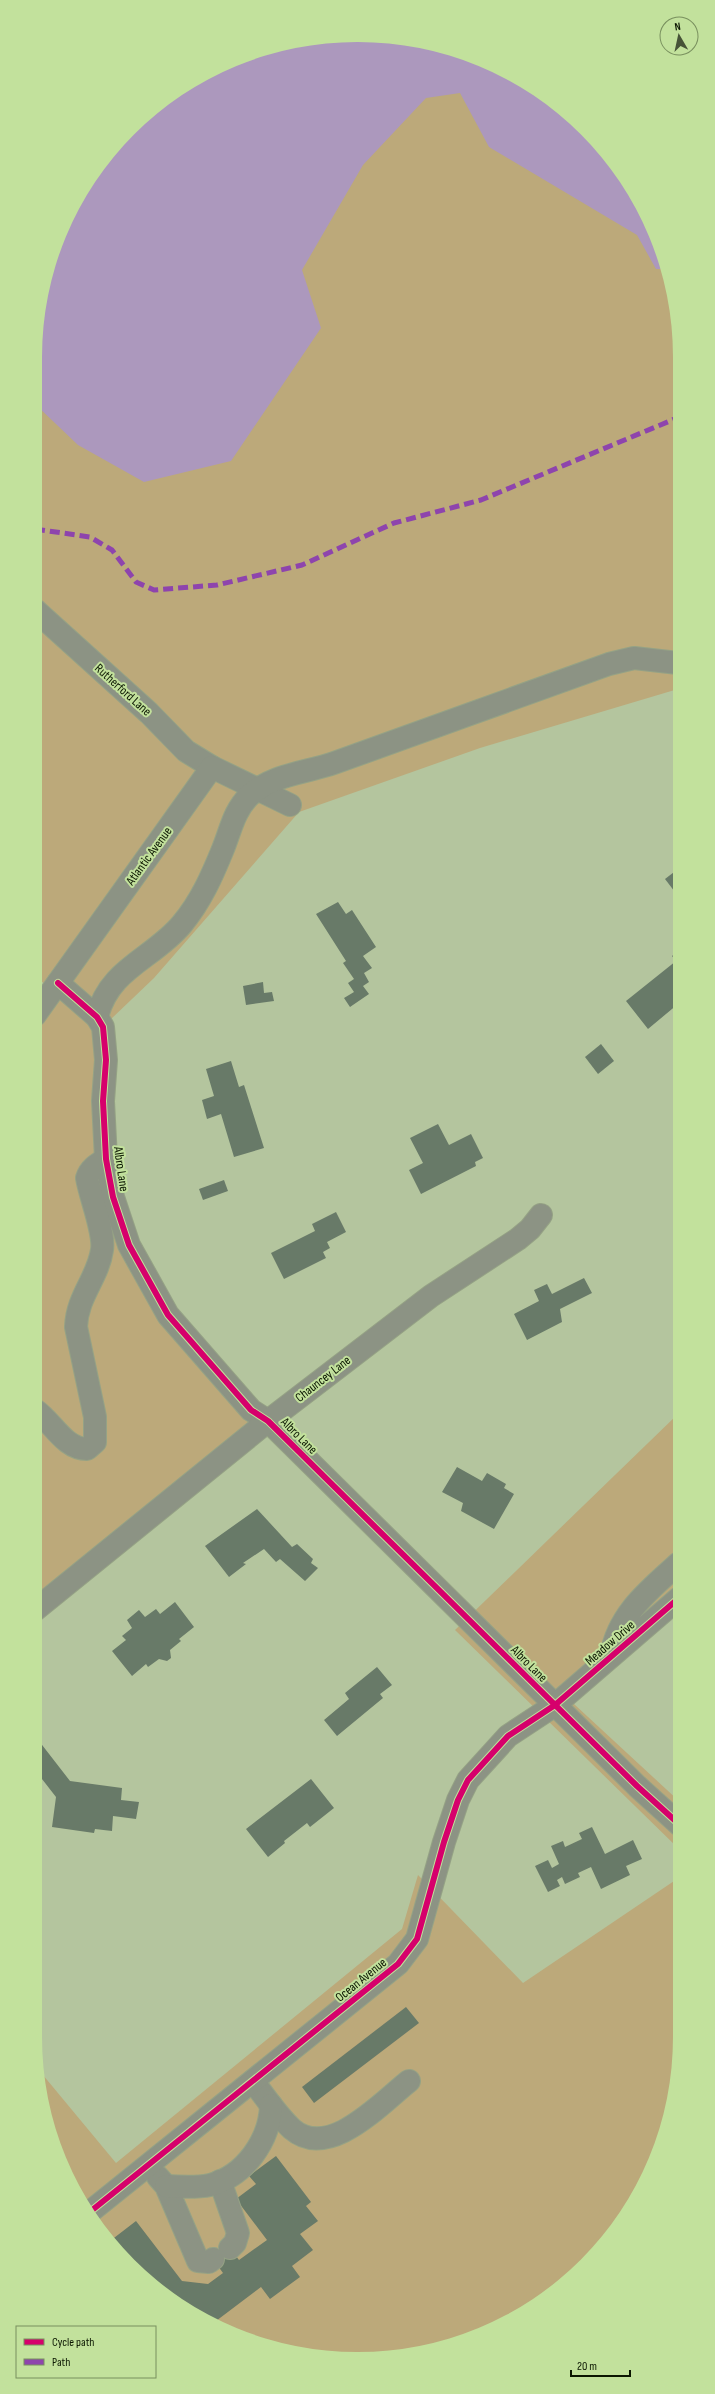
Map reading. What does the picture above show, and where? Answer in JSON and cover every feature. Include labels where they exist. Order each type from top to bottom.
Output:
[{"type":"street","name":"Rutherford Lane","points":[[42,616],[149,713],[186,751],[212,767]]},
{"type":"street","points":[[58,983],[98,1017],[102,1001],[113,984],[125,970],[156,949],[181,924],[205,891],[224,847],[235,814],[249,796],[266,782],[327,765],[609,664],[634,658],[673,662]]},
{"type":"street","points":[[212,767],[290,806]]},
{"type":"street","name":"Atlantic Avenue","points":[[42,1005],[212,767]]},
{"type":"street","name":"Albro Lane","points":[[98,1017],[104,1032],[106,1060],[103,1101],[106,1159],[113,1197],[129,1245],[168,1315],[251,1410],[268,1421],[636,1786],[673,1819]]},
{"type":"street","points":[[42,1416],[58,1434],[74,1446],[87,1450],[95,1442],[95,1417],[76,1327],[76,1313],[98,1264],[102,1249],[87,1178],[89,1172],[95,1165],[106,1159]]},
{"type":"street","name":"Chauncey Lane","points":[[42,1604],[268,1421],[431,1296],[518,1240],[530,1229],[541,1215]]},
{"type":"street","points":[[611,1656],[614,1639],[624,1619],[639,1600],[673,1569]]},
{"type":"street","name":"Meadow Drive","points":[[555,1705],[673,1603]]},
{"type":"street","name":"Ocean Avenue","points":[[93,2209],[398,1964],[417,1939],[449,1828],[458,1800],[468,1780],[508,1736],[555,1705]]},
{"type":"street","points":[[253,2081],[271,2105],[293,2129],[310,2139],[320,2139],[343,2134],[409,2081]]},
{"type":"street","points":[[166,2186],[210,2185],[228,2177],[250,2160],[265,2138],[271,2120],[271,2105]]},
{"type":"street","points":[[148,2166],[166,2186],[198,2261],[208,2262],[221,2254],[235,2243],[238,2233],[220,2181]]},
{"type":"shaded area","points":[[358,42],[419,48],[478,66],[515,84],[533,95],[566,120],[581,134],[608,165],[620,182],[640,218],[656,256],[667,296],[673,358],[673,690],[480,748],[299,812],[154,978],[110,1020],[120,1247],[260,1422],[42,1598],[42,1016],[58,993],[42,982],[42,358],[48,296],[66,237],[84,200],[95,182],[120,149],[134,134],[165,107],[182,95],[200,84],[237,66],[296,48]]},
{"type":"shaded area","points":[[358,42],[378,43],[419,48],[439,53],[478,66],[497,75],[515,84],[550,107],[581,134],[595,149],[620,182],[631,200],[649,237],[656,256],[660,269],[656,269],[637,235],[489,147],[460,93],[426,98],[363,165],[302,270],[321,328],[231,461],[144,482],[78,445],[42,411],[42,358],[45,316],[53,276],[66,237],[84,200],[95,182],[120,149],[134,134],[165,107],[182,95],[218,75],[256,59],[296,48],[316,45]]},
{"type":"shaded area","points":[[673,1419],[673,1591],[561,1692],[673,1796],[673,1843],[455,1630]]},
{"type":"shaded area","points":[[418,1875],[523,1983],[673,1882],[672,2057],[667,2098],[649,2157],[631,2194],[620,2212],[595,2245],[581,2260],[550,2287],[533,2299],[515,2310],[478,2328],[419,2346],[358,2352],[296,2346],[237,2328],[200,2310],[165,2287],[134,2260],[107,2229],[84,2194],[66,2157],[53,2118],[45,2077],[116,2163],[402,1929]]},
{"type":"building","points":[[673,873],[673,889],[665,879]]},
{"type":"building","points":[[338,902],[346,914],[352,910],[376,947],[363,956],[372,968],[364,973],[369,982],[363,986],[369,994],[350,1007],[344,998],[354,992],[348,983],[354,979],[343,963],[346,961],[316,914]]},
{"type":"building","points":[[673,963],[673,1008],[648,1029],[626,1001]]},
{"type":"building","points":[[263,982],[264,993],[272,992],[274,1001],[246,1005],[243,986]]},
{"type":"building","points":[[601,1044],[614,1061],[598,1074],[585,1057]]},
{"type":"building","points":[[231,1061],[239,1087],[244,1085],[264,1148],[234,1157],[221,1114],[207,1119],[202,1100],[214,1096],[206,1069]]},
{"type":"building","points":[[438,1124],[449,1145],[471,1134],[483,1158],[475,1162],[476,1166],[421,1194],[409,1170],[423,1163],[410,1138]]},
{"type":"building","points":[[224,1180],[228,1191],[203,1200],[199,1189]]},
{"type":"building","points":[[336,1212],[346,1232],[327,1242],[330,1248],[323,1252],[326,1258],[284,1279],[271,1253],[315,1231],[312,1224]]},
{"type":"building","points":[[584,1278],[592,1293],[560,1309],[562,1322],[527,1340],[514,1314],[539,1301],[534,1290],[547,1284],[552,1294]]},
{"type":"building","points":[[457,1467],[482,1481],[487,1473],[506,1484],[504,1488],[514,1494],[494,1529],[461,1511],[463,1503],[442,1492]]},
{"type":"building","points":[[257,1509],[292,1547],[297,1544],[313,1559],[311,1563],[318,1568],[305,1581],[280,1559],[276,1562],[264,1549],[243,1563],[246,1564],[229,1577],[205,1546]]},
{"type":"building","points":[[175,1602],[194,1627],[179,1639],[181,1641],[170,1650],[171,1658],[167,1661],[159,1659],[148,1667],[146,1664],[132,1676],[112,1651],[126,1640],[122,1636],[132,1628],[127,1620],[139,1610],[145,1617],[156,1609],[160,1614]]},
{"type":"building","points":[[377,1667],[392,1685],[380,1694],[383,1698],[337,1736],[324,1720],[349,1699],[345,1693]]},
{"type":"building","points":[[42,1745],[70,1781],[122,1788],[121,1800],[139,1802],[136,1819],[113,1816],[112,1831],[95,1829],[94,1833],[52,1827],[56,1797],[42,1779]]},
{"type":"building","points":[[311,1779],[334,1808],[310,1827],[307,1823],[284,1841],[285,1843],[268,1857],[246,1829]]},
{"type":"building","points":[[592,1827],[605,1854],[633,1840],[642,1859],[626,1866],[630,1875],[601,1889],[591,1867],[578,1873],[580,1877],[565,1884],[562,1877],[557,1880],[560,1886],[548,1892],[535,1866],[548,1860],[552,1868],[559,1864],[551,1846],[563,1841],[565,1847],[582,1839],[579,1833]]},
{"type":"building","points":[[406,2007],[419,2023],[314,2103],[302,2087]]},
{"type":"building","points":[[276,2156],[311,2202],[306,2206],[318,2221],[300,2234],[313,2250],[292,2266],[300,2277],[270,2299],[261,2287],[218,2319],[200,2310],[165,2287],[134,2260],[114,2238],[136,2221],[182,2281],[208,2284],[223,2273],[210,2255],[226,2243],[239,2260],[267,2240],[236,2199],[256,2184],[249,2176]]},
{"type":"marked path","points":[[42,530],[90,537],[112,550],[136,582],[154,590],[217,585],[302,565],[394,523],[481,500],[673,420]]},
{"type":"cycle path","points":[[58,983],[97,1017],[103,1027],[106,1060],[103,1101],[106,1159],[113,1197],[129,1245],[168,1315],[251,1410],[268,1421],[637,1786],[673,1819]]},
{"type":"cycle path","points":[[93,2209],[398,1964],[417,1939],[444,1842],[458,1800],[468,1780],[508,1736],[555,1705],[673,1603]]}]
